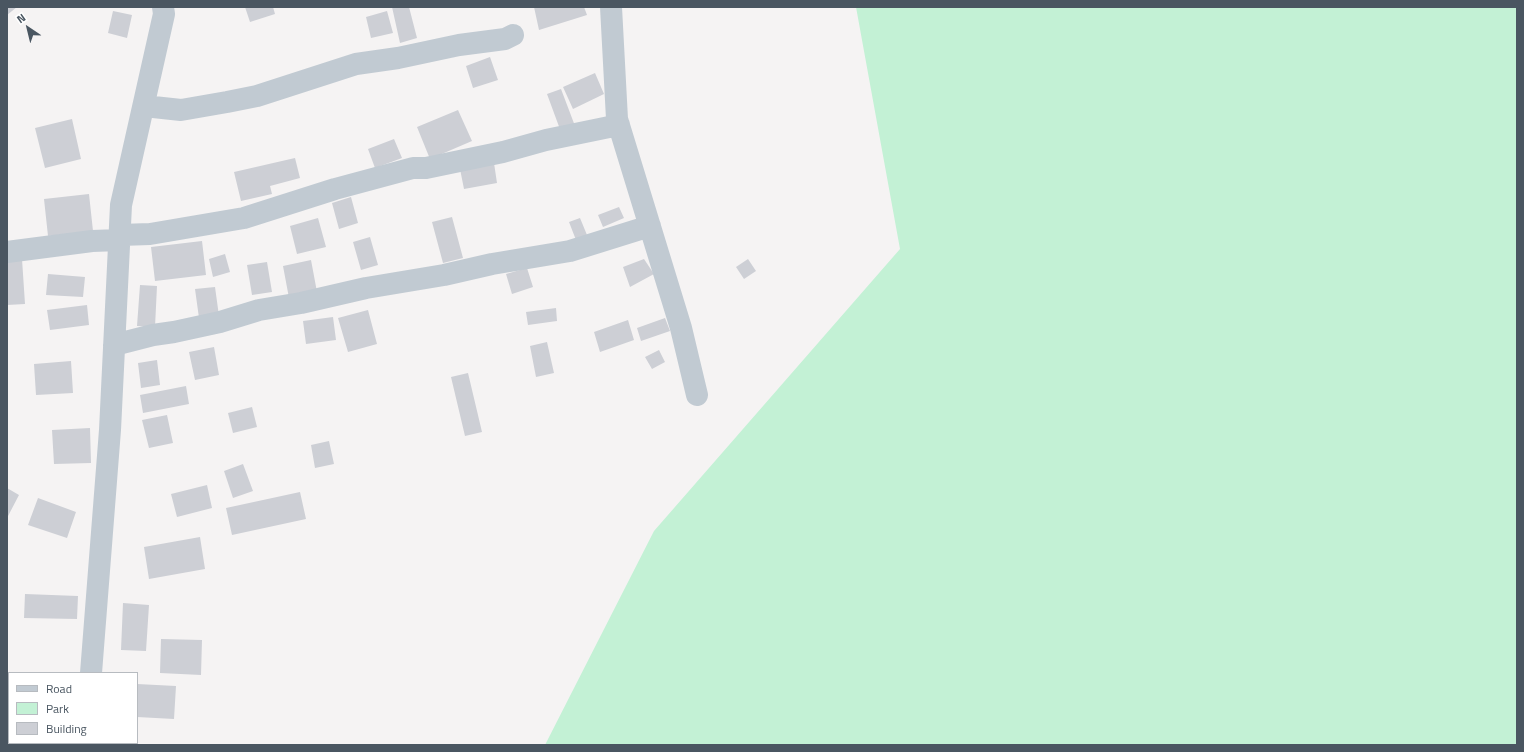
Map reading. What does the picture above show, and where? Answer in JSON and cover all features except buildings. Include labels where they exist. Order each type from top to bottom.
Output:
[{"type":"street","points":[[91,672],[110,430],[121,206],[164,14],[163,7]]},
{"type":"street","points":[[611,7],[617,119],[681,328],[697,394]]},
{"type":"street","points":[[144,106],[181,110],[227,102],[257,96],[356,64],[398,58],[466,43],[504,38],[513,35]]},
{"type":"street","points":[[7,252],[92,240],[150,234],[244,218],[335,189],[413,168],[426,168],[503,152],[546,140],[619,125]]},
{"type":"street","points":[[114,345],[153,335],[174,332],[212,323],[259,310],[301,303],[366,288],[492,264],[570,251],[650,226]]},
{"type":"green space","points":[[856,7],[1517,7],[1517,745],[545,745],[654,531],[900,249]]}]
